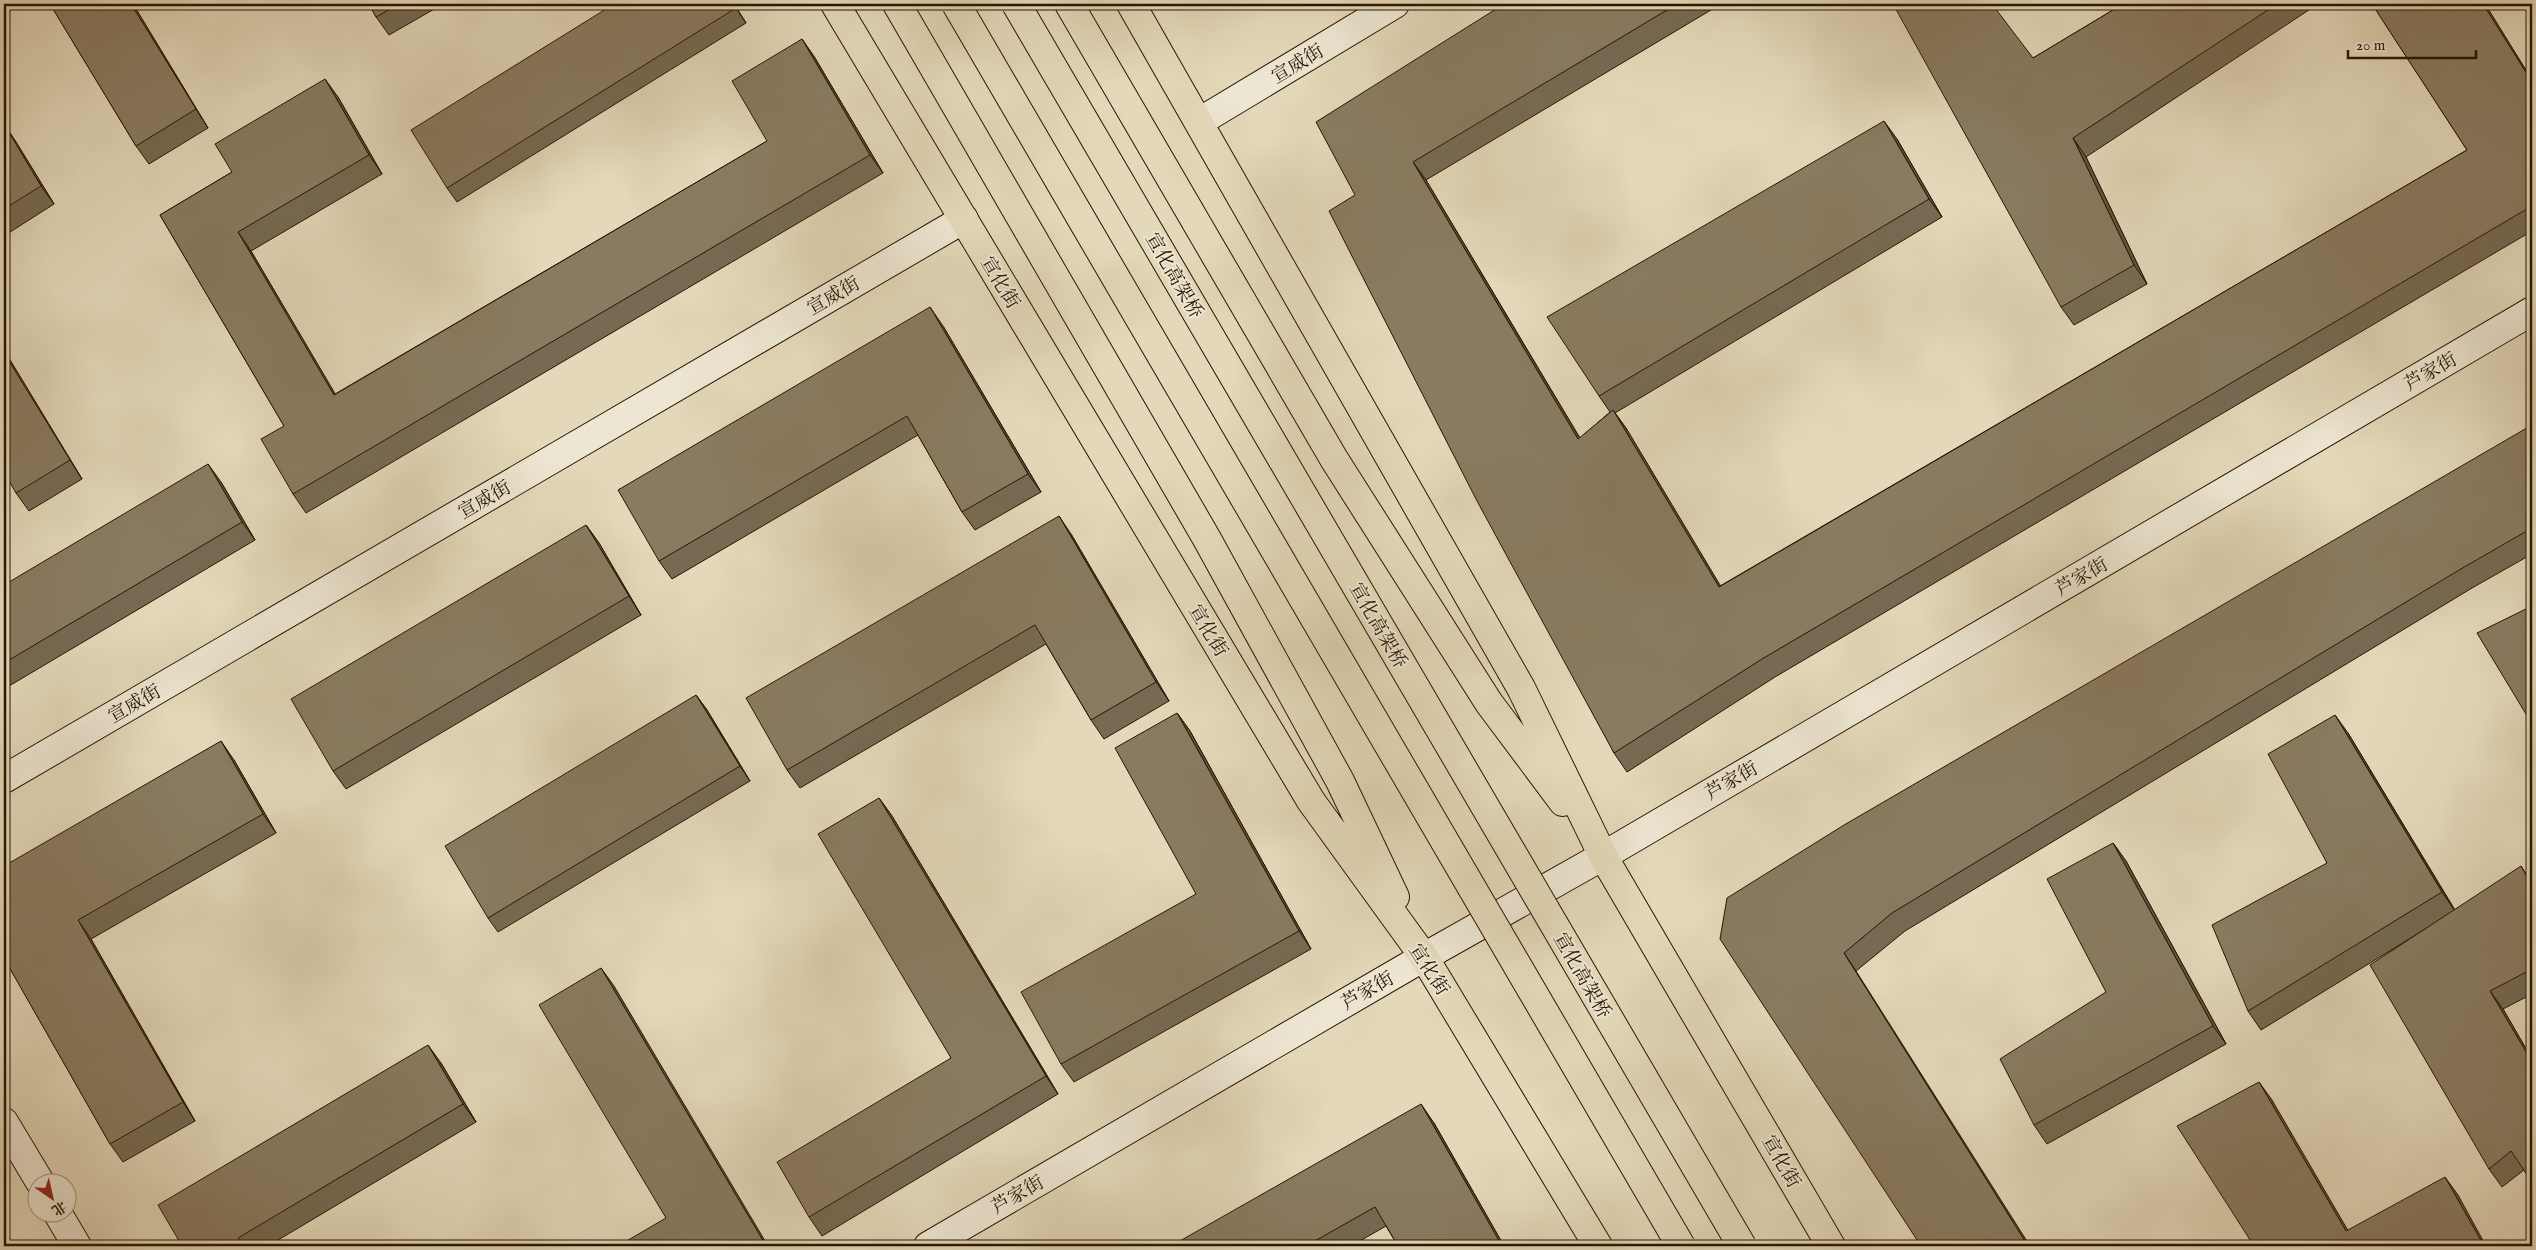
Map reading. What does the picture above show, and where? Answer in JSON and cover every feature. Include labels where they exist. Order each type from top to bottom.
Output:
[{"type":"highway","name":"宣化街","points":[[835,4],[1311,801],[1424,957],[1598,1246]]},
{"type":"highway","points":[[897,4],[1207,539],[1340,781],[1424,957]]},
{"type":"highway","points":[[956,4],[1681,1246]]},
{"type":"highway","name":"宣化高架桥","points":[[1016,4],[1742,1246]]},
{"type":"highway","points":[[1069,4],[1334,459],[1489,704],[1603,856]]},
{"type":"highway","name":"宣化街","points":[[1131,4],[1521,688],[1603,856],[1831,1246]]},
{"type":"street","name":"宣威街","points":[[1198,122],[1396,4]]},
{"type":"street","name":"宣威街","points":[[4,779],[964,219]]},
{"type":"street","name":"芦家街","points":[[928,1246],[1424,957],[1603,856],[2532,311]]},
{"type":"street","points":[[4,1122],[34,1172]]},
{"type":"street","points":[[63,1222],[77,1246]]},
{"type":"building","points":[[50,4],[131,4],[196,109],[136,146]]},
{"type":"building","points":[[369,4],[399,4],[376,17]]},
{"type":"building","points":[[614,4],[733,4],[736,8],[447,188],[411,130]]},
{"type":"building","points":[[1504,4],[1677,4],[1413,162],[1578,439],[1613,410],[1719,587],[2467,150],[2372,4],[2483,4],[2532,82],[2532,206],[1762,659],[1614,753],[1477,501],[1329,211],[1355,195],[1316,122]]},
{"type":"building","points":[[1893,4],[1992,4],[2033,58],[2123,4],[2277,4],[2073,138],[2134,265],[2061,307]]},
{"type":"building","points":[[802,39],[870,155],[293,494],[261,439],[284,426],[160,215],[232,172],[215,144],[325,79],[369,155],[238,232],[334,395],[767,141],[732,81]]},
{"type":"building","points":[[1884,121],[1929,199],[1599,396],[1547,317]]},
{"type":"building","points":[[4,124],[41,186],[4,209]]},
{"type":"building","points":[[930,307],[1028,474],[962,512],[907,416],[659,561],[618,490]]},
{"type":"building","points":[[4,353],[70,460],[16,493],[4,472]]},
{"type":"building","points":[[2532,425],[2532,528],[2459,570],[1892,913],[1844,953],[2028,1246],[1921,1246],[1720,939],[1727,898],[1844,825]]},
{"type":"building","points":[[208,464],[242,522],[4,663],[4,585]]},
{"type":"building","points":[[1059,516],[1156,682],[1091,720],[1035,625],[787,770],[746,698]]},
{"type":"building","points":[[586,525],[629,596],[333,771],[291,699]]},
{"type":"building","points":[[2532,606],[2532,724],[2477,633]]},
{"type":"building","points":[[696,695],[740,766],[488,918],[445,846]]},
{"type":"building","points":[[1177,713],[1299,931],[1061,1064],[1021,992],[1196,894],[1115,748]]},
{"type":"building","points":[[2335,715],[2442,892],[2248,1011],[2212,925],[2327,863],[2268,754]]},
{"type":"building","points":[[221,741],[263,814],[78,920],[183,1102],[110,1144],[4,958],[4,866]]},
{"type":"building","points":[[879,798],[1046,1076],[809,1217],[777,1162],[951,1058],[818,834]]},
{"type":"building","points":[[2113,843],[2213,1026],[2034,1125],[2000,1059],[2106,992],[2047,879]]},
{"type":"building","points":[[2521,866],[2532,886],[2532,969],[2490,991],[2532,1062],[2532,1182],[2511,1151],[2489,1169],[2370,965]]},
{"type":"building","points":[[601,968],[765,1244],[762,1246],[618,1246],[666,1218],[539,1005]]},
{"type":"building","points":[[428,1045],[463,1104],[238,1238],[243,1246],[182,1246],[158,1205]]},
{"type":"building","points":[[2259,1082],[2346,1231],[2445,1177],[2484,1246],[2254,1246],[2177,1126]]},
{"type":"building","points":[[1421,1104],[1502,1246],[1398,1246],[1375,1207],[1306,1246],[1171,1246]]}]
